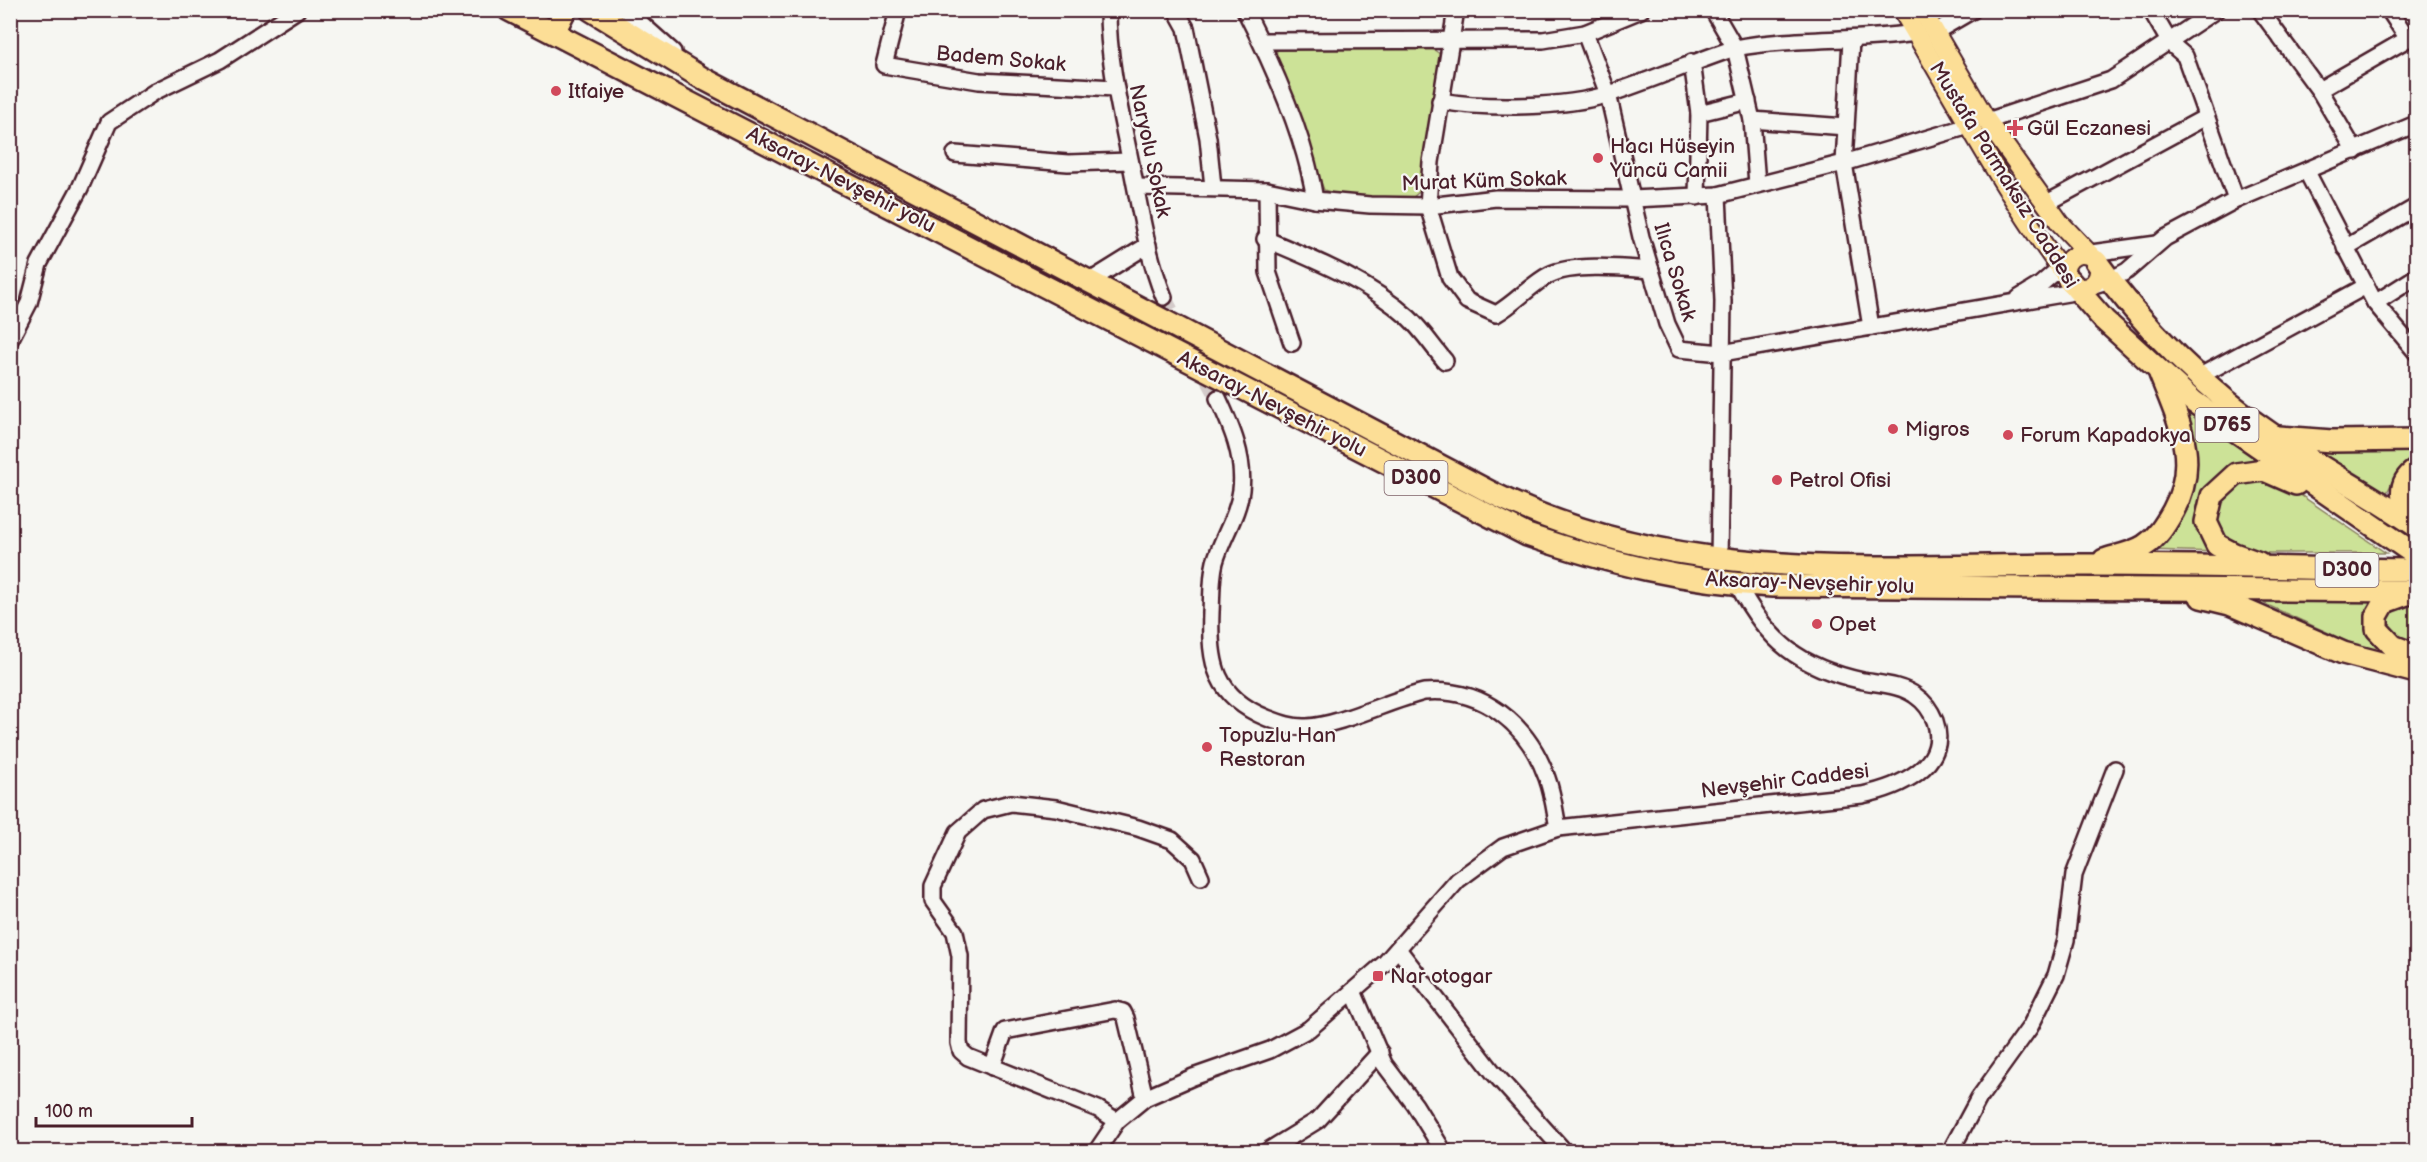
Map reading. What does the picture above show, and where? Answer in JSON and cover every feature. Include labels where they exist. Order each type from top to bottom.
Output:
[{"type":"highway","points":[[554,32],[565,10]]},
{"type":"highway","name":"Aksaray-Nevşehir yolu","points":[[591,10],[702,78],[1521,508],[1589,534],[1627,544],[1719,560],[1806,566],[2088,565],[2416,570]]},
{"type":"highway","name":"Aksaray-Nevşehir yolu","points":[[515,12],[1527,535],[1598,559],[1648,572],[1738,585],[2416,592]]},
{"type":"highway","name":"D765","points":[[2079,270],[2110,280],[2131,306],[2200,376],[2274,436],[2415,525]]},
{"type":"highway","name":"Mustafa Parmaksız Caddesi","points":[[2079,270],[2159,371],[2194,402],[2411,551]]},
{"type":"highway","points":[[2088,565],[2142,548],[2161,531],[2181,496],[2188,466],[2181,426],[2159,371]]},
{"type":"highway","points":[[2274,436],[2332,441],[2416,440]]},
{"type":"highway","points":[[2277,569],[2234,554],[2217,545],[2206,522],[2212,496],[2236,474],[2264,470],[2331,498]]},
{"type":"highway","points":[[2415,525],[2403,505],[2401,492],[2405,480],[2416,470]]},
{"type":"highway","points":[[2151,588],[2230,604],[2343,653],[2416,672]]},
{"type":"highway","points":[[2416,592],[2395,597],[2385,603],[2377,616],[2377,629],[2393,646],[2416,656]]},
{"type":"main road","name":"Mustafa Parmaksız Caddesi","points":[[1902,10],[1969,126],[2079,270]]},
{"type":"main road","name":"Mustafa Parmaksız Caddesi","points":[[1922,10],[1987,121],[2045,204],[2079,270]]},
{"type":"street","points":[[10,340],[29,303],[39,264],[80,188],[109,122],[156,92],[220,60],[297,10]]},
{"type":"street","points":[[626,10],[702,78]]},
{"type":"street","name":"Badem Sokak","points":[[898,10],[884,65],[987,81],[1115,88]]},
{"type":"street","name":"Naryolu Sokak","points":[[1108,10],[1109,46],[1115,88],[1148,245],[1164,297]]},
{"type":"street","points":[[1176,10],[1186,28],[1208,138],[1213,187]]},
{"type":"street","points":[[1245,10],[1261,41],[1311,174],[1315,200]]},
{"type":"street","points":[[1456,10],[1431,162],[1428,206],[1450,278],[1467,301],[1496,314],[1514,304],[1548,275],[1586,268],[1651,270]]},
{"type":"street","points":[[1261,41],[1450,38],[1543,40],[1585,33],[1641,10]]},
{"type":"street","points":[[1713,10],[1735,48],[1752,120],[1757,184]]},
{"type":"street","points":[[1935,32],[1973,10]]},
{"type":"street","points":[[2151,10],[2170,44],[2185,56],[2236,200]]},
{"type":"street","points":[[1987,121],[2111,80],[2170,44],[2216,10]]},
{"type":"street","points":[[2260,10],[2319,90],[2355,151]]},
{"type":"street","points":[[2319,90],[2412,37],[2390,10]]},
{"type":"street","name":"Ilıca Sokak","points":[[1585,33],[1608,94],[1632,199],[1668,324],[1679,349],[1722,353]]},
{"type":"street","points":[[1440,101],[1507,106],[1581,100],[1608,94],[1735,48],[1755,44],[1851,40],[1915,33]]},
{"type":"street","points":[[1851,40],[1844,162],[1871,327]]},
{"type":"street","points":[[1692,62],[1699,113],[1697,197]]},
{"type":"street","points":[[1699,113],[1748,101]]},
{"type":"street","points":[[2045,204],[2206,117]]},
{"type":"street","points":[[1752,120],[1846,127]]},
{"type":"street","points":[[1722,353],[2014,301],[2079,270],[2157,244],[2236,200],[2307,172],[2416,124]]},
{"type":"street","name":"Murat Küm Sokak","points":[[1136,187],[1267,190],[1315,200],[1370,205],[1428,206],[1496,198],[1697,197],[1718,195],[1969,126]]},
{"type":"street","points":[[956,154],[1068,163],[1130,161]]},
{"type":"street","points":[[2307,172],[2375,303],[2416,352]]},
{"type":"street","points":[[1267,190],[1265,239],[1268,272],[1292,343]]},
{"type":"street","points":[[1718,195],[1723,301],[1719,560]]},
{"type":"street","points":[[2345,248],[2416,207]]},
{"type":"street","points":[[1265,239],[1323,263],[1382,296],[1410,319],[1445,361]]},
{"type":"street","points":[[2110,280],[2127,271],[2157,244]]},
{"type":"street","points":[[1090,281],[1148,245]]},
{"type":"street","points":[[2014,301],[2079,270]]},
{"type":"street","points":[[2375,303],[2416,277]]},
{"type":"street","points":[[2200,376],[2366,286]]},
{"type":"street","points":[[1218,398],[1235,438],[1241,472],[1239,503],[1220,546],[1212,578],[1211,654],[1222,684],[1244,707],[1281,724],[1296,727],[1320,725],[1424,692],[1444,690],[1468,694],[1486,702],[1502,715],[1531,747],[1548,780],[1558,828]]},
{"type":"street","name":"Nevşehir Caddesi","points":[[1398,949],[1458,880],[1482,860],[1521,839],[1558,828],[1862,795],[1898,784],[1926,766],[1933,756],[1937,729],[1923,701],[1900,689],[1839,675],[1802,659],[1761,626],[1738,585]]},
{"type":"street","points":[[1950,1152],[1979,1098],[2030,1027],[2052,984],[2065,948],[2074,875],[2115,769]]},
{"type":"street","points":[[1117,1121],[1098,1109],[968,1058],[961,1051],[959,1043],[960,956],[954,932],[933,901],[933,886],[958,832],[982,810],[1011,803],[1056,808],[1138,828],[1172,840],[1193,859],[1201,877]]},
{"type":"street","points":[[1096,1152],[1117,1121],[1145,1098],[1294,1040],[1353,991],[1398,949],[1493,1072],[1565,1152]]},
{"type":"street","points":[[1353,991],[1384,1064],[1415,1105],[1444,1152]]},
{"type":"street","points":[[992,1067],[1005,1031],[1115,1010],[1123,1012],[1126,1018],[1145,1098]]},
{"type":"street","points":[[1266,1152],[1318,1120],[1380,1052]]},
{"type":"green space","points":[[1285,46],[1431,48],[1440,54],[1419,192],[1412,198],[1405,198],[1339,195],[1324,190],[1275,64],[1277,49]]},
{"type":"green space","points":[[2185,405],[2255,459],[2229,467],[2204,495],[2220,552],[2146,550],[2191,455]]},
{"type":"green space","points":[[2314,448],[2416,449],[2416,462],[2395,476],[2386,495]]},
{"type":"green space","points":[[2263,476],[2293,490],[2386,553],[2246,553],[2217,530],[2217,499],[2238,480]]},
{"type":"green space","points":[[2254,599],[2371,602],[2366,617],[2375,640],[2412,660],[2366,650]]},
{"type":"green space","points":[[2401,605],[2416,605],[2416,643],[2395,638],[2383,626],[2386,612]]},
{"type":"tunnel","points":[[1164,297],[1218,398]]},
{"type":"place","name":"Itfaiye","points":[[556,91]]},
{"type":"place","name":"Gül Eczanesi","points":[[2015,128]]},
{"type":"place","name":"Hacı Hüseyin Yüncü Camii","points":[[1598,158]]},
{"type":"place","name":"Migros","points":[[1893,429]]},
{"type":"place","name":"Forum Kapadokya","points":[[2008,435]]},
{"type":"place","name":"Petrol Ofisi","points":[[1777,480]]},
{"type":"place","name":"Opet","points":[[1817,624]]},
{"type":"place","name":"Topuzlu Han Restoran","points":[[1207,747]]},
{"type":"place","name":"Nar otogar","points":[[1378,976]]}]
